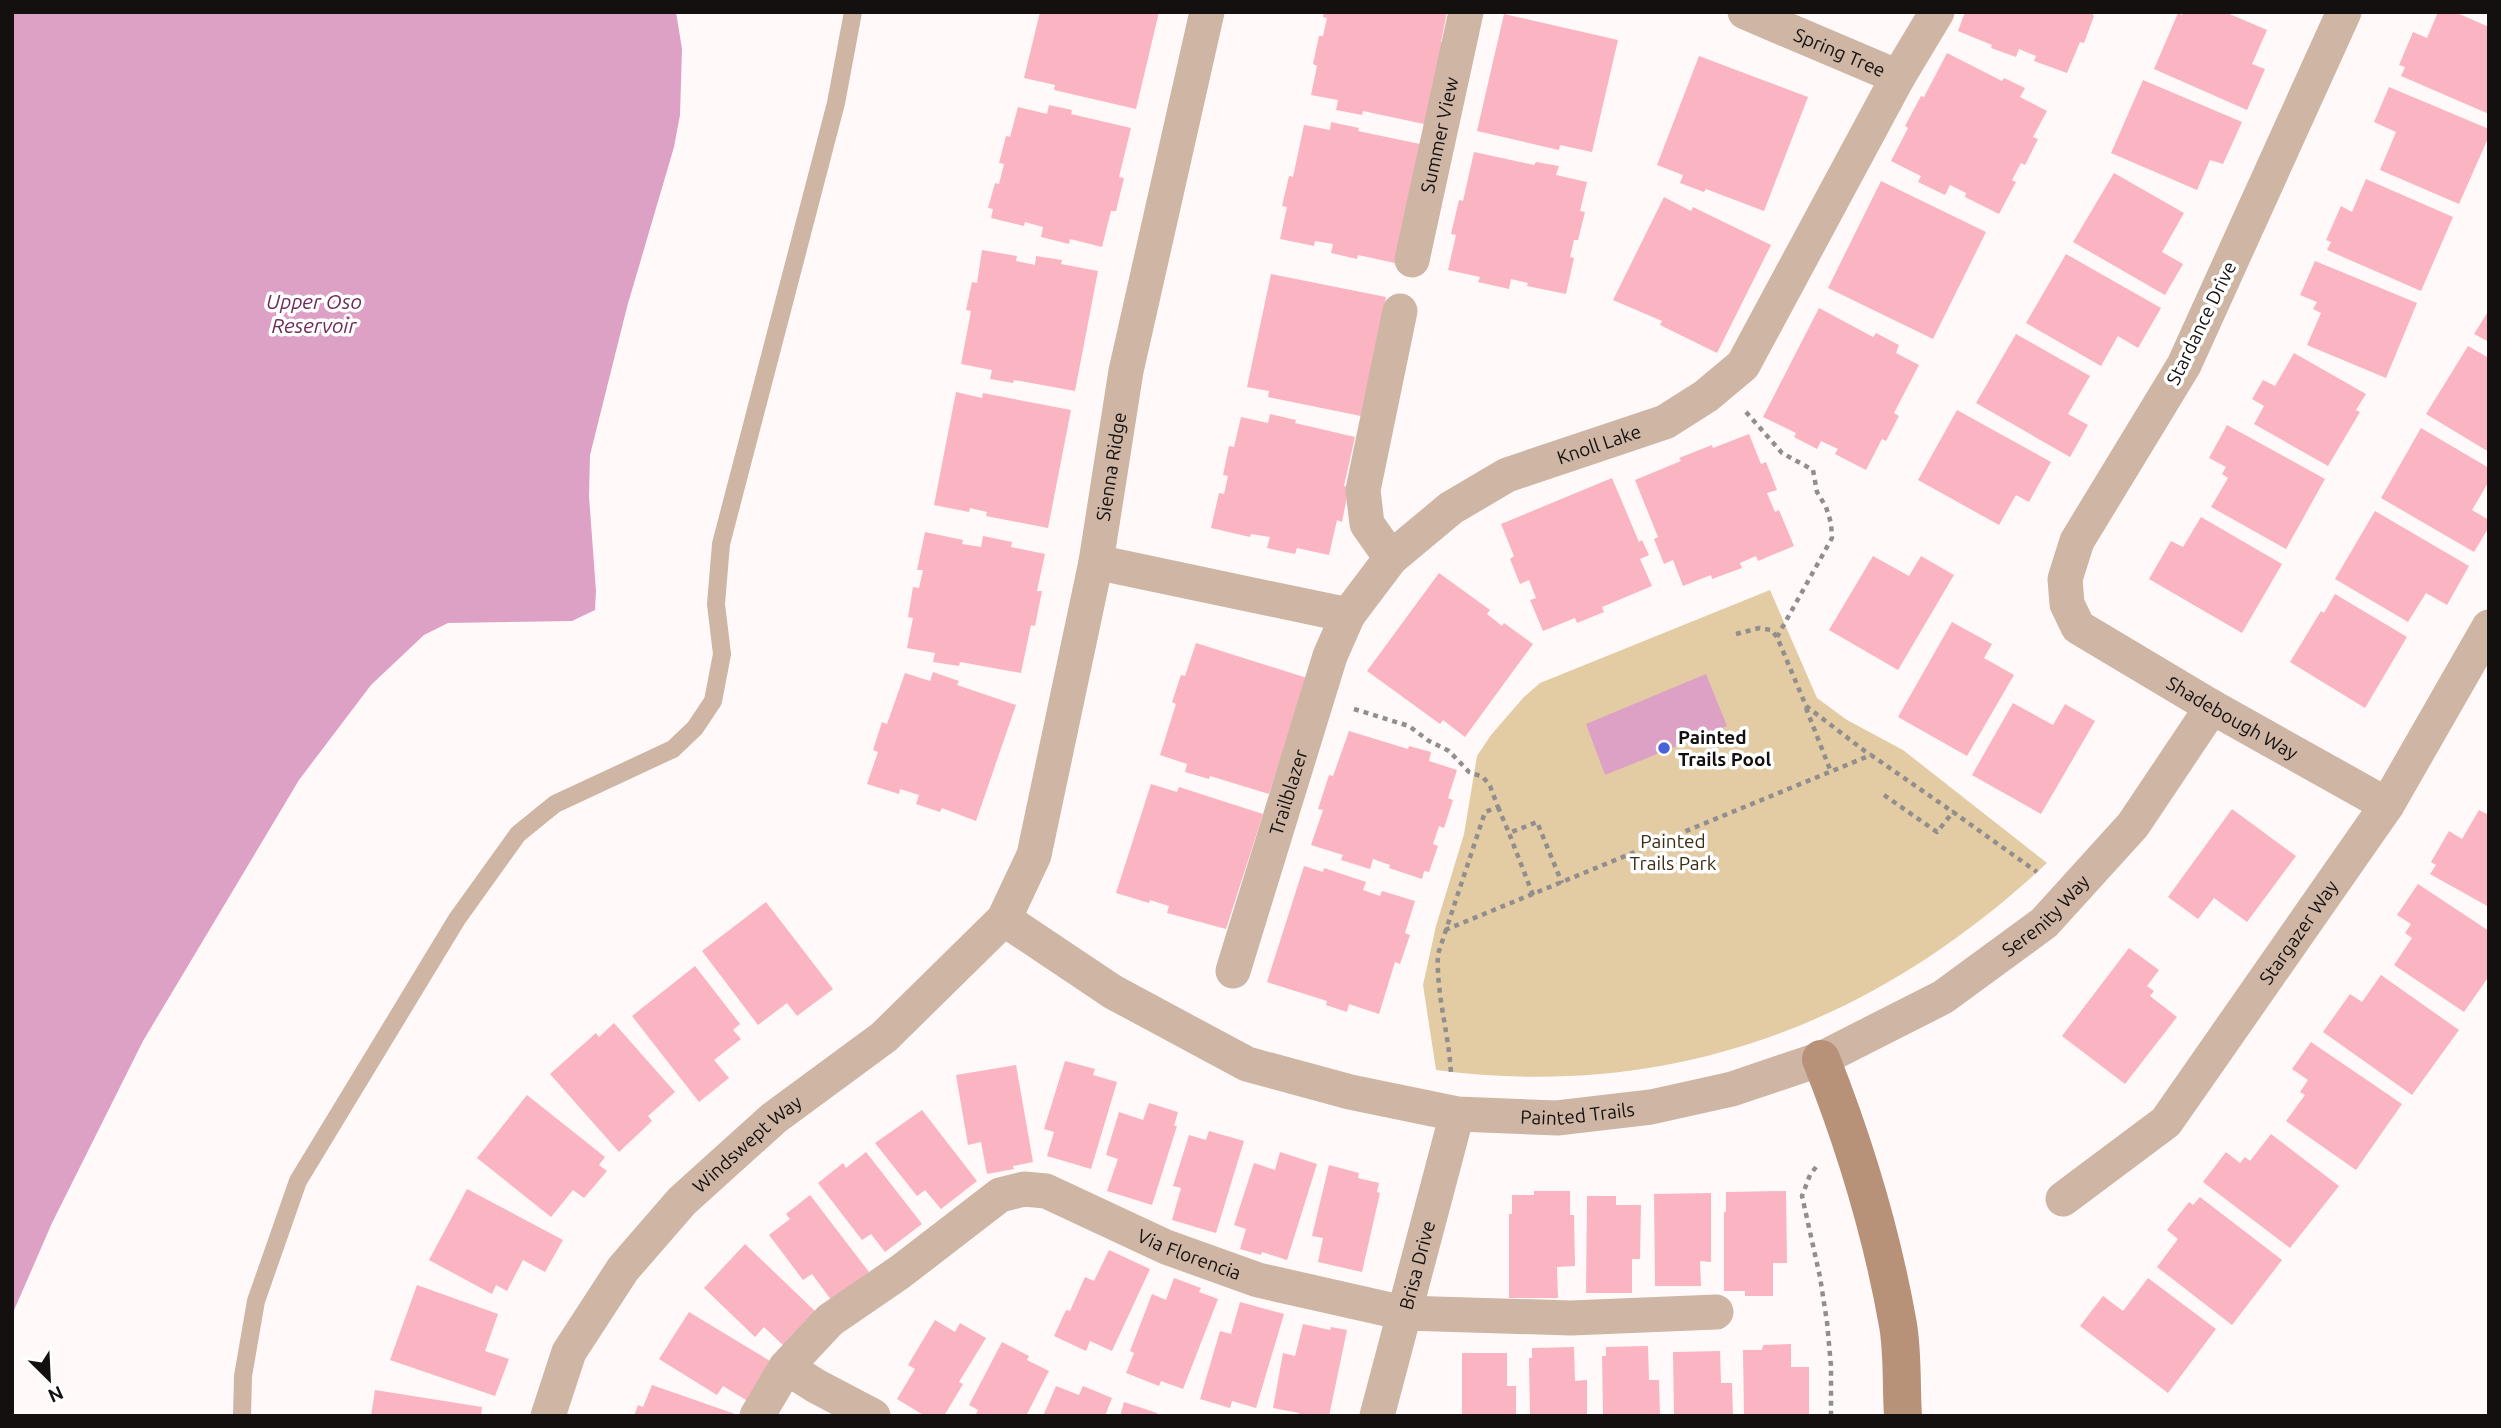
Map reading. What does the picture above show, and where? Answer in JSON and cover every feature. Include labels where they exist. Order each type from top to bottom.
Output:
[{"type":"street","name":"Sienna Ridge","points":[[1004,919],[1034,855],[1096,562],[1126,371],[1208,12]]},
{"type":"street","name":"Summer View","points":[[1412,260],[1466,12]]},
{"type":"street","name":"Spring Tree","points":[[1745,12],[1898,77]]},
{"type":"street","name":"Knoll Lake","points":[[1348,615],[1391,558],[1451,508],[1507,475],[1665,422],[1706,396],[1743,365],[1898,77],[1937,12]]},
{"type":"street","name":"Stardance Drive","points":[[2078,627],[2067,604],[2065,579],[2077,541],[2184,365],[2344,12]]},
{"type":"street","points":[[1391,558],[1367,524],[1363,490],[1400,311]]},
{"type":"street","points":[[1096,562],[1348,615]]},
{"type":"street","name":"Trailblazer","points":[[1233,971],[1330,656],[1348,615]]},
{"type":"street","name":"Shadebough Way","points":[[2078,627],[2212,708],[2387,805]]},
{"type":"street","name":"Stargazer Way","points":[[2063,1199],[2166,1122],[2387,805],[2489,627]]},
{"type":"street","name":"Serenity Way","points":[[1822,1059],[1943,997],[2044,923],[2133,825],[2212,708]]},
{"type":"street","name":"Painted Trails","points":[[1004,919],[1113,992],[1247,1063],[1350,1092],[1455,1114],[1557,1118],[1651,1107],[1732,1089],[1822,1059]]},
{"type":"street","name":"Windswept Way","points":[[548,1416],[569,1352],[623,1269],[682,1201],[774,1118],[884,1037],[1004,919]]},
{"type":"street","points":[[1822,1059],[1873,1212],[1898,1328],[1903,1416]]},
{"type":"street","name":"Brisa Drive","points":[[1377,1416],[1455,1114]]},
{"type":"street","name":"Via Florencia","points":[[757,1416],[786,1367],[830,1320],[900,1272],[1000,1195],[1024,1189],[1046,1191],[1166,1247],[1258,1280],[1404,1313],[1571,1318],[1716,1312]]},
{"type":"street","points":[[786,1367],[873,1416]]},
{"type":"lane","points":[[242,1416],[243,1376],[256,1301],[298,1181],[457,919],[518,834],[555,804],[673,749],[695,729],[713,701],[722,654],[716,604],[721,544],[836,103],[853,12]]},
{"type":"path","points":[[1720,384],[1757,421],[1782,453],[1813,470],[1817,492],[1831,523],[1832,538],[1777,637]]},
{"type":"path","points":[[1737,634],[1759,628],[1771,630],[1777,637],[1831,772]]},
{"type":"path","points":[[1317,699],[1409,726],[1429,741],[1449,751],[1469,772],[1483,777],[1490,786],[1533,895]]},
{"type":"path","points":[[1805,706],[2069,895]]},
{"type":"path","points":[[1445,930],[1871,755]]},
{"type":"path","points":[[1884,795],[1937,832],[1953,811]]},
{"type":"path","points":[[1455,1114],[1450,1049],[1436,976],[1438,954],[1485,812],[1498,807]]},
{"type":"path","points":[[1508,833],[1537,822],[1562,883]]},
{"type":"path","points":[[1831,1416],[1831,1366],[1827,1322],[1802,1196],[1810,1175],[1822,1159],[1850,1139]]},
{"type":"green space","name":"Painted Trails Park","points":[[1770,590],[1817,698],[1847,720],[1903,750],[2047,863],[1981,919],[1912,968],[1840,1007],[1765,1038],[1688,1061],[1607,1073],[1523,1077],[1436,1070],[1423,985],[1436,926],[1464,834],[1477,756],[1491,735],[1540,683]]},
{"type":"water","name":"Upper Oso Reservoir","points":[[12,12],[676,12],[682,49],[680,115],[674,147],[627,307],[590,455],[589,496],[595,610],[572,621],[448,623],[424,635],[371,685],[299,780],[143,1041],[52,1223],[12,1315]]},
{"type":"water","name":"Painted Trails Pool","points":[[1706,674],[1727,726],[1605,775],[1586,724]]},
{"type":"building","points":[[1040,12],[1159,12],[1136,109],[1054,90],[1055,85],[1024,78]]},
{"type":"building","points":[[1324,12],[1447,12],[1441,42],[1446,43],[1424,124],[1363,111],[1362,115],[1336,110],[1338,100],[1311,95],[1317,66],[1313,64],[1319,36],[1323,36],[1327,18],[1323,17]]},
{"type":"building","points":[[1965,12],[2091,12],[2094,16],[2084,43],[2080,42],[2067,73],[2034,61],[2036,56],[2019,49],[2016,57],[1958,31]]},
{"type":"building","points":[[2184,12],[2225,12],[2267,30],[2252,64],[2265,69],[2247,110],[2154,69],[2178,13],[2182,15]]},
{"type":"building","points":[[2438,12],[2455,12],[2489,27],[2489,114],[2401,76],[2405,67],[2399,65],[2413,32],[2427,38]]},
{"type":"building","points":[[1504,14],[1618,40],[1592,152],[1560,145],[1559,150],[1477,131]]},
{"type":"building","points":[[1947,53],[2002,81],[2004,78],[2025,88],[2020,97],[2047,111],[2033,137],[2038,139],[2025,165],[2021,163],[2012,180],[2016,182],[1999,214],[1965,197],[1966,193],[1950,185],[1945,195],[1918,182],[1921,176],[1891,161],[1908,128],[1905,126]]},
{"type":"building","points":[[1699,56],[1808,97],[1764,211],[1706,189],[1704,192],[1680,183],[1683,175],[1657,165]]},
{"type":"building","points":[[2143,80],[2242,122],[2223,164],[2210,160],[2197,190],[2111,153]]},
{"type":"building","points":[[2389,87],[2489,129],[2489,136],[2459,204],[2380,170],[2396,132],[2374,122]]},
{"type":"building","points":[[1049,105],[1072,110],[1071,114],[1131,128],[1119,177],[1124,178],[1116,211],[1111,211],[1102,247],[1070,239],[1069,244],[1041,237],[1043,227],[1025,222],[1024,226],[991,218],[993,209],[988,208],[995,183],[999,184],[1004,164],[999,163],[1018,107],[1047,114]]},
{"type":"building","points":[[1331,122],[1359,128],[1358,131],[1420,144],[1395,263],[1358,255],[1357,259],[1331,253],[1333,244],[1315,241],[1314,246],[1280,239],[1287,207],[1282,206],[1289,176],[1293,177],[1304,125],[1330,130]]},
{"type":"building","points":[[1474,152],[1534,165],[1536,162],[1559,166],[1556,175],[1587,182],[1580,211],[1585,212],[1578,240],[1574,240],[1570,257],[1574,258],[1566,294],[1527,286],[1528,283],[1511,279],[1509,289],[1478,282],[1480,277],[1448,270],[1456,235],[1451,234],[1459,200],[1463,201]]},
{"type":"building","points":[[2114,173],[2184,213],[2162,252],[2183,264],[2165,295],[2073,242]]},
{"type":"building","points":[[2366,179],[2453,217],[2421,291],[2327,250],[2331,242],[2326,240],[2341,206],[2352,212]]},
{"type":"building","points":[[1881,181],[1986,232],[1933,339],[1828,288]]},
{"type":"building","points":[[1664,197],[1691,211],[1693,207],[1771,245],[1717,353],[1660,325],[1662,321],[1613,300]]},
{"type":"building","points":[[982,250],[1017,256],[1016,261],[1035,265],[1036,256],[1062,260],[1061,264],[1098,271],[1075,391],[1014,380],[1013,383],[990,379],[992,370],[961,364],[971,311],[966,310],[972,282],[977,283]]},
{"type":"building","points":[[2066,254],[2161,308],[2138,348],[2118,336],[2101,366],[2026,323]]},
{"type":"building","points":[[2315,261],[2417,303],[2386,378],[2307,345],[2321,313],[2313,309],[2317,302],[2300,295]]},
{"type":"building","points":[[1271,274],[1386,297],[1361,416],[1268,397],[1269,391],[1247,387]]},
{"type":"building","points":[[1819,308],[1873,337],[1876,333],[1899,345],[1896,353],[1919,365],[1894,413],[1899,416],[1886,441],[1882,439],[1866,470],[1835,454],[1838,449],[1821,441],[1817,449],[1794,437],[1796,433],[1763,417]]},
{"type":"building","points":[[2489,310],[2489,342],[2474,334]]},
{"type":"building","points":[[2016,334],[2090,376],[2068,414],[2088,425],[2070,457],[1976,403]]},
{"type":"building","points":[[2468,346],[2489,358],[2489,452],[2426,414]]},
{"type":"building","points":[[2294,353],[2366,394],[2356,410],[2360,412],[2328,466],[2254,424],[2264,406],[2252,399],[2263,380],[2275,386]]},
{"type":"building","points":[[956,392],[982,398],[983,393],[1071,410],[1048,528],[986,516],[987,512],[970,508],[969,512],[934,505]]},
{"type":"building","points":[[1957,410],[2051,462],[2029,502],[2016,495],[1999,525],[1918,480]]},
{"type":"building","points":[[1270,414],[1296,420],[1295,423],[1355,437],[1344,486],[1349,487],[1342,522],[1337,520],[1329,555],[1297,548],[1295,554],[1267,548],[1270,537],[1251,534],[1250,537],[1211,528],[1219,493],[1224,494],[1228,476],[1223,475],[1229,446],[1234,447],[1241,417],[1268,423]]},
{"type":"building","points":[[2227,425],[2325,479],[2286,549],[2211,507],[2228,478],[2222,474],[2226,467],[2209,458]]},
{"type":"building","points":[[2421,428],[2489,468],[2489,481],[2472,510],[2489,520],[2489,527],[2474,552],[2381,498]]},
{"type":"building","points":[[1749,434],[1761,464],[1766,462],[1777,490],[1767,493],[1775,512],[1779,510],[1794,546],[1758,561],[1756,556],[1740,563],[1742,568],[1712,579],[1711,575],[1683,586],[1673,560],[1664,564],[1654,539],[1658,537],[1635,480],[1681,461],[1679,458]]},
{"type":"building","points":[[1612,478],[1639,542],[1642,540],[1649,555],[1640,559],[1652,586],[1602,607],[1604,612],[1577,623],[1575,618],[1543,631],[1530,600],[1536,598],[1529,580],[1520,584],[1510,559],[1514,556],[1501,524]]},
{"type":"building","points":[[2375,511],[2469,566],[2447,605],[2426,593],[2408,622],[2335,579]]},
{"type":"building","points":[[2201,517],[2282,564],[2242,633],[2149,579],[2171,541],[2183,547]]},
{"type":"building","points":[[925,532],[963,540],[962,544],[981,547],[983,536],[1012,542],[1011,547],[1045,554],[1037,591],[1042,591],[1035,626],[1031,625],[1021,673],[960,662],[959,666],[933,662],[935,653],[907,648],[913,618],[908,617],[913,587],[919,588],[923,570],[917,570]]},
{"type":"building","points":[[1873,556],[1909,576],[1921,556],[1954,575],[1898,670],[1829,630]]},
{"type":"building","points":[[1439,573],[1490,610],[1487,614],[1502,626],[1504,623],[1533,644],[1465,737],[1443,720],[1440,724],[1367,671]]},
{"type":"building","points":[[2335,594],[2407,637],[2365,708],[2290,662],[2321,611],[2324,613]]},
{"type":"building","points":[[1952,622],[1992,644],[1984,658],[2014,675],[1967,756],[1898,717]]},
{"type":"building","points":[[1196,643],[1307,678],[1269,794],[1210,776],[1209,779],[1185,772],[1187,764],[1160,755],[1176,704],[1172,702],[1181,675],[1185,676]]},
{"type":"building","points":[[933,672],[959,681],[957,685],[1016,705],[976,821],[942,808],[940,812],[916,804],[919,795],[900,789],[899,794],[867,784],[878,752],[873,750],[882,722],[887,724],[905,673],[930,681]]},
{"type":"building","points":[[2013,703],[2053,725],[2065,704],[2095,721],[2041,814],[1972,775]]},
{"type":"building","points":[[1349,731],[1408,749],[1409,746],[1431,752],[1429,761],[1457,770],[1448,798],[1453,800],[1444,828],[1439,826],[1433,844],[1438,846],[1429,872],[1424,871],[1422,879],[1389,868],[1390,865],[1373,859],[1370,869],[1341,860],[1343,855],[1311,845],[1323,810],[1318,809],[1329,775],[1333,776]]},
{"type":"building","points":[[1151,784],[1177,792],[1179,787],[1263,814],[1226,929],[1167,913],[1169,906],[1116,893]]},
{"type":"building","points":[[2232,809],[2296,856],[2247,922],[2214,898],[2198,919],[2168,897]]},
{"type":"building","points":[[2479,810],[2489,815],[2489,907],[2430,874],[2436,865],[2431,862],[2449,831],[2462,839]]},
{"type":"building","points":[[1304,866],[1323,872],[1324,868],[1366,882],[1363,890],[1380,896],[1382,891],[1415,901],[1405,933],[1410,935],[1400,964],[1395,962],[1379,1014],[1349,1004],[1347,1012],[1326,1005],[1327,1001],[1267,982]]},
{"type":"building","points":[[2418,884],[2489,931],[2489,976],[2464,1012],[2394,965],[2412,938],[2405,933],[2411,924],[2397,915]]},
{"type":"building","points":[[766,902],[833,989],[797,1016],[787,1003],[758,1025],[702,951]]},
{"type":"building","points":[[2129,948],[2159,970],[2147,986],[2154,991],[2150,996],[2177,1017],[2125,1084],[2062,1036]]},
{"type":"building","points":[[695,966],[740,1024],[733,1030],[741,1039],[714,1060],[729,1078],[699,1102],[632,1016]]},
{"type":"building","points":[[2381,975],[2459,1030],[2412,1095],[2323,1032],[2350,994],[2362,1002]]},
{"type":"building","points":[[614,1023],[675,1092],[648,1116],[652,1121],[619,1152],[550,1074],[596,1033],[599,1037]]},
{"type":"building","points":[[2311,1042],[2402,1104],[2356,1170],[2286,1121],[2305,1095],[2300,1092],[2308,1080],[2292,1069]]},
{"type":"building","points":[[1065,1061],[1095,1069],[1093,1075],[1117,1082],[1091,1169],[1047,1156],[1054,1132],[1044,1129]]},
{"type":"building","points":[[1016,1065],[1033,1162],[987,1174],[981,1142],[968,1145],[956,1075]]},
{"type":"building","points":[[527,1095],[605,1157],[599,1165],[607,1171],[584,1198],[573,1190],[551,1217],[477,1158]]},
{"type":"building","points":[[1149,1103],[1178,1112],[1174,1126],[1177,1126],[1152,1205],[1107,1191],[1118,1159],[1106,1155],[1119,1112],[1143,1120]]},
{"type":"building","points":[[922,1110],[977,1181],[941,1209],[925,1190],[917,1196],[875,1143]]},
{"type":"building","points":[[1209,1131],[1244,1141],[1216,1233],[1172,1220],[1181,1188],[1173,1186],[1189,1135],[1206,1140]]},
{"type":"building","points":[[2271,1134],[2339,1186],[2290,1248],[2203,1182],[2226,1152],[2240,1163],[2245,1157],[2250,1161]]},
{"type":"building","points":[[866,1152],[922,1224],[885,1252],[871,1234],[862,1240],[818,1183],[843,1163],[846,1168]]},
{"type":"building","points":[[1280,1152],[1317,1164],[1287,1260],[1240,1249],[1246,1229],[1234,1225],[1254,1163],[1275,1170]]},
{"type":"building","points":[[1329,1165],[1359,1173],[1358,1178],[1379,1183],[1377,1192],[1380,1193],[1362,1272],[1318,1262],[1323,1238],[1312,1236]]},
{"type":"building","points":[[467,1189],[563,1240],[545,1272],[523,1260],[507,1291],[496,1285],[492,1294],[429,1260]]},
{"type":"building","points":[[1534,1191],[1570,1191],[1570,1215],[1574,1215],[1575,1266],[1557,1267],[1558,1298],[1509,1298],[1509,1214],[1512,1214],[1512,1195],[1534,1195]]},
{"type":"building","points":[[1786,1191],[1787,1263],[1773,1263],[1773,1296],[1745,1296],[1745,1291],[1724,1291],[1726,1192]]},
{"type":"building","points":[[1711,1193],[1711,1262],[1700,1261],[1701,1286],[1655,1286],[1654,1194]]},
{"type":"building","points":[[810,1195],[869,1272],[832,1301],[812,1274],[803,1280],[769,1235],[790,1219],[786,1214]]},
{"type":"building","points":[[1587,1196],[1616,1196],[1616,1205],[1641,1205],[1640,1259],[1632,1259],[1632,1293],[1586,1293]]},
{"type":"building","points":[[2200,1197],[2282,1260],[2232,1325],[2157,1267],[2178,1239],[2167,1230],[2189,1202],[2193,1205]]},
{"type":"building","points":[[745,1244],[817,1313],[787,1349],[764,1327],[755,1337],[704,1288]]},
{"type":"building","points":[[1109,1250],[1150,1269],[1112,1351],[1090,1341],[1086,1351],[1054,1336],[1066,1310],[1070,1311],[1085,1277],[1094,1281]]},
{"type":"building","points":[[1174,1278],[1201,1288],[1199,1292],[1218,1299],[1183,1389],[1161,1381],[1159,1386],[1126,1373],[1134,1353],[1130,1351],[1152,1294],[1166,1300]]},
{"type":"building","points":[[2148,1278],[2216,1329],[2168,1393],[2080,1326],[2103,1296],[2123,1311]]},
{"type":"building","points":[[417,1285],[498,1314],[485,1351],[509,1359],[495,1396],[390,1360]]},
{"type":"building","points":[[1240,1302],[1284,1314],[1256,1408],[1232,1401],[1230,1408],[1200,1399],[1220,1331],[1231,1334]]},
{"type":"building","points":[[689,1312],[775,1364],[751,1403],[723,1386],[717,1395],[659,1359]]},
{"type":"building","points":[[935,1320],[955,1332],[960,1323],[986,1338],[959,1382],[963,1384],[944,1416],[925,1416],[897,1399],[915,1369],[908,1365]]},
{"type":"building","points":[[1303,1324],[1330,1330],[1331,1327],[1347,1330],[1329,1416],[1298,1416],[1299,1413],[1273,1408],[1283,1353],[1295,1356]]},
{"type":"building","points":[[1002,1342],[1029,1356],[1027,1360],[1049,1371],[1026,1416],[975,1416],[978,1410],[969,1405]]},
{"type":"building","points":[[1791,1344],[1791,1367],[1809,1367],[1809,1416],[1744,1416],[1743,1350],[1762,1350],[1763,1345]]},
{"type":"building","points":[[1648,1346],[1649,1380],[1659,1380],[1660,1416],[1603,1416],[1602,1356],[1606,1356],[1606,1347]]},
{"type":"building","points":[[1574,1347],[1575,1381],[1587,1380],[1587,1416],[1530,1416],[1529,1358],[1532,1358],[1532,1348]]},
{"type":"building","points":[[1720,1351],[1721,1383],[1732,1383],[1733,1416],[1674,1416],[1673,1352]]},
{"type":"building","points":[[1462,1353],[1507,1353],[1507,1386],[1516,1386],[1516,1416],[1462,1416]]},
{"type":"building","points":[[652,1385],[738,1416],[634,1416],[638,1405],[643,1407]]},
{"type":"building","points":[[1056,1386],[1079,1395],[1083,1386],[1112,1398],[1105,1416],[1043,1416]]},
{"type":"building","points":[[375,1390],[482,1407],[481,1416],[371,1416]]},
{"type":"building","points":[[1124,1402],[1157,1413],[1156,1416],[1120,1416]]},
{"type":"place","name":"Painted Trails Pool","points":[[1664,748]]}]
